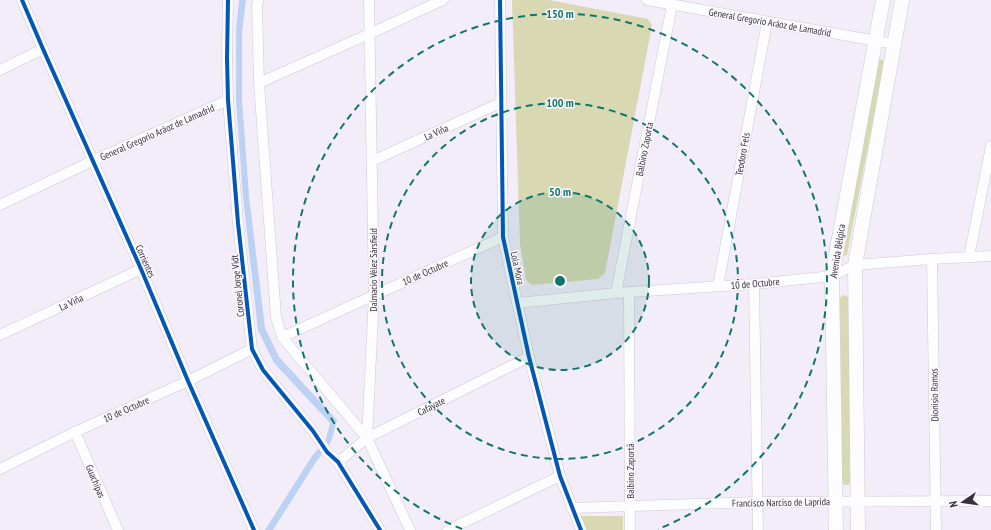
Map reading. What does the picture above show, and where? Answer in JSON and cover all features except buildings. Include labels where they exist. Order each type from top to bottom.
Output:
[{"type":"main road","name":"Avenida Bélgica","points":[[836,530],[832,276],[883,0]]},
{"type":"main road","name":"Avenida Bélgica","points":[[858,530],[856,265],[902,0]]},
{"type":"street","name":"Corrientes","points":[[22,0],[92,161],[142,269],[188,381],[253,526]]},
{"type":"street","name":"Coronel Jorge Vidt","points":[[228,0],[228,100],[238,223],[252,349],[263,370],[320,441],[327,452],[338,462],[380,530]]},
{"type":"street","points":[[258,0],[260,83],[276,317],[282,337],[367,438]]},
{"type":"street","name":"Dalmacio Vélez Sársfield","points":[[369,0],[374,295],[367,438],[410,530]]},
{"type":"street","points":[[260,83],[443,0]]},
{"type":"street","name":"Lola Mora","points":[[500,0],[500,103],[503,237],[529,357],[560,476],[581,530]]},
{"type":"street","name":"General Gregorio Aráoz de Lamadrid","points":[[647,0],[894,44]]},
{"type":"street","name":"Balbino Zaporta","points":[[616,293],[672,4]]},
{"type":"street","name":"Teodoro Fels","points":[[718,286],[767,22]]},
{"type":"street","points":[[0,70],[43,49]]},
{"type":"street","name":"General Gregorio Aráoz de Lamadrid","points":[[0,205],[92,161],[228,100]]},
{"type":"street","name":"La Viña","points":[[372,161],[500,103]]},
{"type":"street","points":[[969,257],[991,146]]},
{"type":"street","name":"10 de Octubre","points":[[282,337],[503,237]]},
{"type":"street","name":"10 de Octubre","points":[[517,303],[616,293],[754,284],[832,276],[856,265],[991,256]]},
{"type":"street","name":"Dionisio Ramos","points":[[932,259],[936,530]]},
{"type":"street","name":"La Viña","points":[[0,334],[142,269]]},
{"type":"street","points":[[754,284],[758,530]]},
{"type":"street","name":"Balbino Zaporta","points":[[629,292],[630,530]]},
{"type":"street","name":"10 de Octubre","points":[[0,469],[75,432],[188,381],[252,349]]},
{"type":"street","name":"Cafayate","points":[[338,462],[367,438],[529,357]]},
{"type":"street","name":"Guachipas","points":[[75,432],[118,530]]},
{"type":"street","points":[[448,530],[560,476]]},
{"type":"street","name":"Francisco Narciso de Laprida","points":[[572,508],[758,502],[991,501]]},
{"type":"green space","points":[[512,0],[549,0],[648,19],[652,25],[605,273],[598,279],[532,285],[526,280],[520,244]]},
{"type":"green space","points":[[878,59],[883,60],[884,64],[847,255],[843,256],[841,254]]},
{"type":"green space","points":[[843,295],[848,297],[849,300],[849,485],[844,485],[842,480],[840,298]]},
{"type":"green space","points":[[580,516],[623,516],[623,530],[586,530]]},
{"type":"water","points":[[239,0],[246,0],[242,32],[242,100],[249,196],[265,328],[279,357],[337,420],[331,442],[316,462],[273,530],[265,530],[312,456],[326,439],[330,423],[274,363],[258,330],[243,197],[236,101],[236,30]]},
{"type":"cycle path","points":[[22,0],[254,530]]},
{"type":"cycle path","points":[[228,0],[228,100],[238,223],[252,349],[263,370],[313,431],[327,452],[338,462],[380,530]]},
{"type":"cycle path","points":[[500,0],[503,237],[529,357],[560,476],[581,530]]}]
